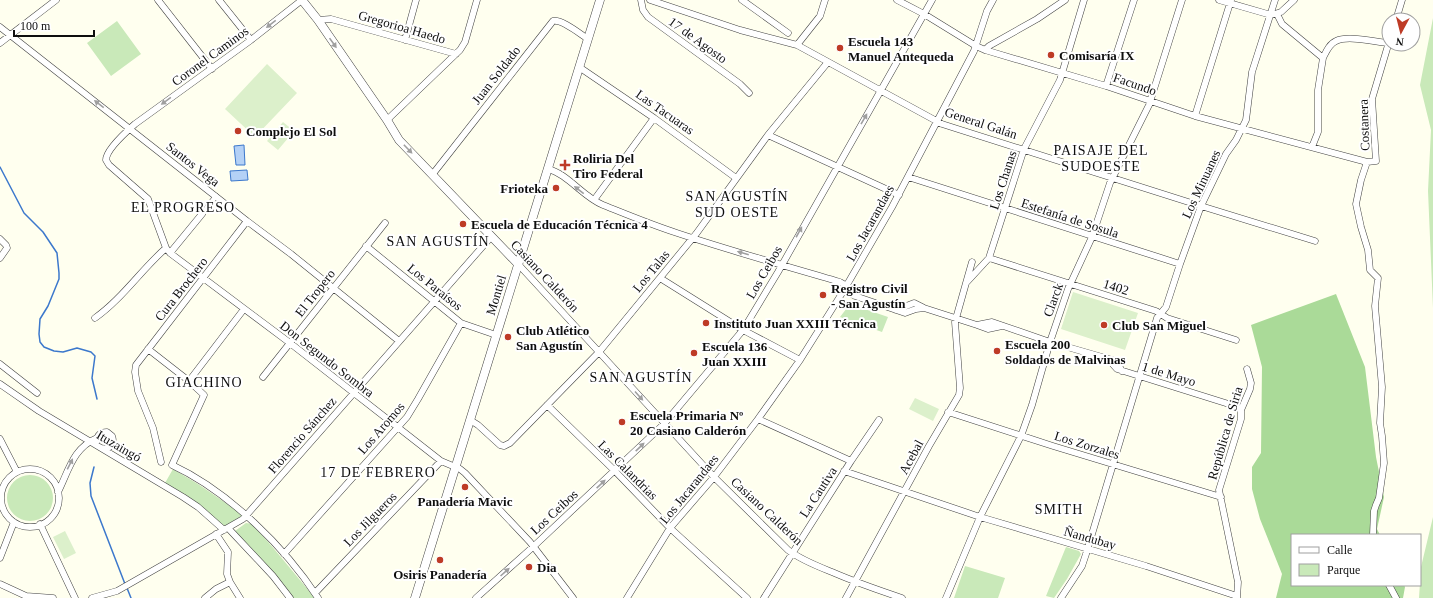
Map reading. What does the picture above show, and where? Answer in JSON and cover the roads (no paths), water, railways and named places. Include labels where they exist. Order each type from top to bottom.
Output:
[{"type":"street","points":[[0,43],[56,0]]},
{"type":"street","points":[[158,0],[212,69]]},
{"type":"street","points":[[219,0],[251,40]]},
{"type":"street","name":"Coronel Caminos","points":[[130,128],[251,40],[302,0]]},
{"type":"street","name":"Casiano Calderón","points":[[302,0],[318,20],[387,120],[399,140],[518,264],[714,477],[792,553],[855,582],[902,598]]},
{"type":"street","points":[[404,40],[416,0]]},
{"type":"street","points":[[387,120],[460,50],[465,42],[477,0]]},
{"type":"street","name":"Montiel","points":[[415,598],[600,0]]},
{"type":"street","name":"17 de Agosto","points":[[642,0],[643,10],[648,17],[740,84],[749,93]]},
{"type":"street","name":"General Galán","points":[[650,0],[740,30],[797,45],[947,125],[1316,241]]},
{"type":"street","points":[[742,0],[788,33]]},
{"type":"street","points":[[797,45],[820,16],[826,0]]},
{"type":"street","name":"Facundo","points":[[897,0],[985,50],[1106,86],[1195,116],[1367,162],[1376,161]]},
{"type":"street","name":"Los Ceibos","points":[[476,598],[534,546],[664,424],[743,330],[932,0]]},
{"type":"street","name":"Los Jacarandaes","points":[[627,598],[670,528],[714,477],[758,419],[800,360],[846,288],[899,195],[976,46],[987,10],[993,0]]},
{"type":"street","points":[[985,50],[989,46],[1037,19],[1065,0]]},
{"type":"street","name":"Los Chanas","points":[[956,318],[966,282],[989,258],[1024,149],[1062,74],[1084,0]]},
{"type":"street","points":[[1106,86],[1134,0]]},
{"type":"street","name":"Clarck","points":[[946,598],[980,517],[1021,436],[1032,406],[1050,342],[1070,284],[1092,236],[1112,177],[1150,101],[1182,0]]},
{"type":"street","points":[[1219,0],[1274,15],[1282,24],[1323,58]]},
{"type":"street","name":"Los Minuanes","points":[[1061,598],[1082,566],[1088,549],[1157,318],[1165,310],[1201,206],[1226,154],[1246,120],[1252,72],[1274,15],[1275,0]]},
{"type":"street","points":[[1274,15],[1281,12],[1294,0]]},
{"type":"street","points":[[1398,12],[1402,0]]},
{"type":"street","points":[[1195,116],[1230,2]]},
{"type":"street","name":"Gregorioa Haedo","points":[[318,20],[325,18],[331,19],[456,54]]},
{"type":"street","name":"Juan Soldado","points":[[432,175],[553,21],[559,21],[588,39]]},
{"type":"street","name":"Santos Vega","points":[[0,27],[399,341]]},
{"type":"street","points":[[1312,147],[1318,132],[1318,90],[1323,58],[1329,46],[1335,41],[1339,40],[1354,39],[1381,41]]},
{"type":"street","name":"Costanera","points":[[1376,161],[1372,99],[1386,52]]},
{"type":"street","name":"Los Talas","points":[[470,420],[478,425],[496,442],[504,446],[510,443],[598,352],[660,278],[692,238],[768,135],[828,62]]},
{"type":"street","name":"Las Tacuaras","points":[[579,67],[654,118],[736,178]]},
{"type":"street","points":[[594,200],[654,118]]},
{"type":"street","points":[[130,128],[107,154],[106,160],[109,165],[148,199],[168,251]]},
{"type":"street","points":[[768,135],[899,195]]},
{"type":"street","points":[[1367,162],[1356,200],[1356,208],[1368,246],[1370,270],[1378,278],[1374,306],[1382,386],[1380,423],[1384,463],[1379,498],[1374,511],[1373,534]]},
{"type":"street","points":[[548,169],[559,174],[594,200],[675,233],[840,282],[855,296],[905,313],[924,308],[988,329],[1002,326],[1050,342]]},
{"type":"street","name":"Estefanía de Sosula","points":[[908,177],[1180,264]]},
{"type":"street","points":[[95,318],[105,311],[168,251],[202,214],[216,196]]},
{"type":"street","name":"Cura Brochero","points":[[161,462],[153,428],[140,399],[135,372],[136,365],[247,221]]},
{"type":"street","name":"El Tropero","points":[[263,377],[385,223]]},
{"type":"street","name":"Florencio Sánchez","points":[[92,598],[117,591],[134,582],[226,529],[247,515],[491,237]]},
{"type":"street","points":[[0,239],[7,248],[0,258]]},
{"type":"street","name":"Los Paraísos","points":[[366,246],[461,322],[496,335]]},
{"type":"street","name":"Don Segundo Sombra","points":[[168,251],[290,343],[396,428],[441,461],[456,467],[465,473],[534,546],[573,598]]},
{"type":"street","name":"1402","points":[[989,258],[1161,314],[1167,318],[1193,327],[1236,340]]},
{"type":"street","points":[[966,282],[972,262]]},
{"type":"street","points":[[660,278],[743,330],[800,360]]},
{"type":"street","points":[[189,381],[244,309]]},
{"type":"street","name":"Acebal","points":[[846,598],[960,391],[956,318]]},
{"type":"street","name":"Los Aromos","points":[[284,554],[411,412],[461,322]]},
{"type":"street","name":"1 de Mayo","points":[[1050,342],[1109,360],[1114,368],[1122,371],[1235,406],[1241,410]]},
{"type":"street","points":[[148,349],[189,381],[203,394],[204,397],[172,465],[192,476],[235,505],[247,515],[284,554],[317,595]]},
{"type":"street","points":[[1,367],[37,392]]},
{"type":"street","name":"República de Siria","points":[[1237,597],[1238,582],[1220,487],[1241,419],[1241,410],[1250,389],[1247,370]]},
{"type":"street","name":"Ituzaingó","points":[[0,384],[34,408],[191,502],[226,529],[273,576],[290,598]]},
{"type":"street","name":"Las Calandrias","points":[[547,405],[615,471],[670,528],[747,598]]},
{"type":"street","name":"Los Zorzales","points":[[948,412],[1114,465],[1221,497]]},
{"type":"street","points":[[758,419],[851,461]]},
{"type":"street","name":"La Cautiva","points":[[764,598],[878,420]]},
{"type":"street","points":[[58,492],[73,460],[83,445],[89,441],[97,438],[102,433],[108,433],[114,440],[111,446],[111,451],[114,456]]},
{"type":"street","points":[[97,438],[97,443],[100,448],[107,449],[111,446]]},
{"type":"street","points":[[0,439],[17,472]]},
{"type":"street","name":"Los Jilgueros","points":[[317,595],[441,461]]},
{"type":"street","points":[[26,469],[34,469],[50,477],[58,492],[56,508],[52,516],[40,524],[30,526],[14,522],[3,509],[1,501],[1,493],[4,484],[17,472],[26,469]]},
{"type":"street","name":"Ñandubay","points":[[844,471],[980,517],[1146,566],[1237,597]]},
{"type":"street","points":[[0,558],[14,522]]},
{"type":"street","points":[[40,524],[75,598]]},
{"type":"street","points":[[216,534],[228,552],[227,570],[230,582],[240,598]]},
{"type":"street","points":[[205,598],[216,589],[230,582]]},
{"type":"street","points":[[0,584],[26,596],[53,598]]},
{"type":"street","points":[[1390,586],[1396,598]]},
{"type":"water","points":[[244,145],[245,165],[236,165],[234,146]]},
{"type":"water","points":[[247,170],[248,180],[231,181],[230,171]]},
{"type":"waterway","points":[[0,167],[24,213],[43,232],[57,253],[59,279],[48,306],[40,319],[40,342],[44,347],[54,351],[63,352],[77,348],[91,352],[95,356],[92,378],[97,399]]},
{"type":"waterway","points":[[94,467],[90,483],[91,496],[125,584]]},
{"type":"waterway","points":[[127,588],[131,598]]},
{"type":"place","name":"Escuela 143 Manuel Antequeda","points":[[840,48]]},
{"type":"place","name":"Comisaría IX","points":[[1051,55]]},
{"type":"place","name":"Complejo El Sol","points":[[238,131]]},
{"type":"place","name":"Roliria Del Tiro Federal","points":[[565,165]]},
{"type":"place","name":"Frioteka","points":[[556,188]]},
{"type":"place","name":"Escuela de Educación Técnica 4","points":[[463,224]]},
{"type":"place","name":"Registro Civil - San Agustín","points":[[823,295]]},
{"type":"place","name":"Instituto Juan XXIII Técnica","points":[[706,323]]},
{"type":"place","name":"Club San Miguel","points":[[1104,325]]},
{"type":"place","name":"Club Atlético San Agustín","points":[[508,337]]},
{"type":"place","name":"Escuela 200 Soldados de Malvinas","points":[[997,351]]},
{"type":"place","name":"Escuela 136 Juan XXIII","points":[[694,353]]},
{"type":"place","name":"Escuela Primaria Nº 20 Casiano Calderón","points":[[622,422]]},
{"type":"place","name":"Panadería Mavic","points":[[465,487]]},
{"type":"place","name":"Osiris Panadería","points":[[440,560]]},
{"type":"place","name":"Dia","points":[[529,567]]},
{"type":"district","name":"PAISAJE DEL SUDOESTE","points":[[1101,158]]},
{"type":"district","name":"SAN AGUSTÍN SUD OESTE","points":[[737,204]]},
{"type":"district","name":"EL PROGRESO","points":[[183,207]]},
{"type":"district","name":"SAN AGUSTÍN","points":[[438,241]]},
{"type":"district","name":"SAN AGUSTÍN","points":[[641,377]]},
{"type":"district","name":"GIACHINO","points":[[204,382]]},
{"type":"district","name":"17 DE FEBRERO","points":[[378,472]]},
{"type":"district","name":"SMITH","points":[[1059,509]]}]
